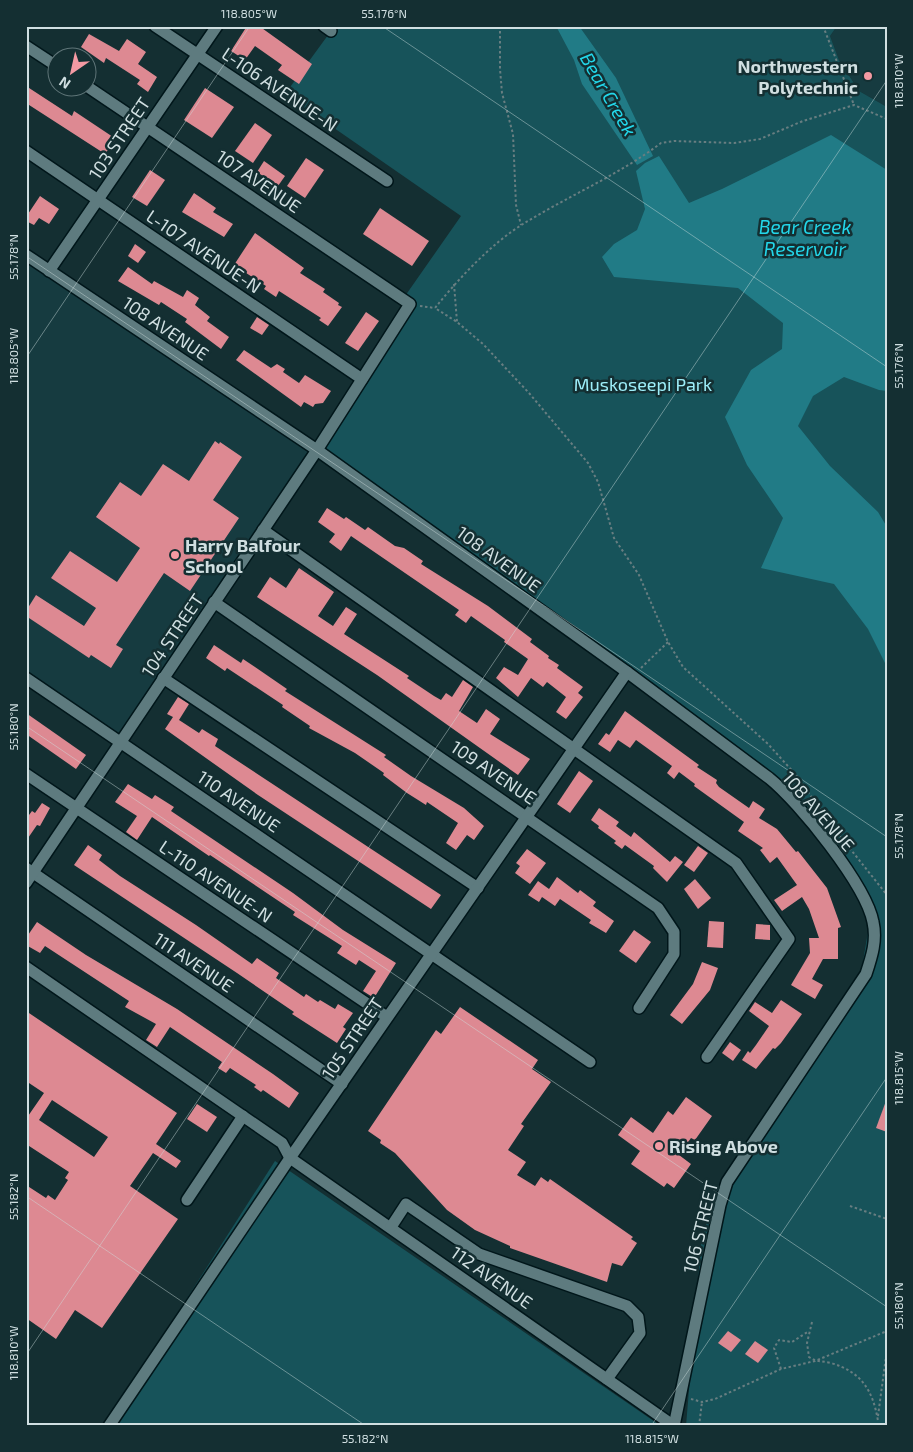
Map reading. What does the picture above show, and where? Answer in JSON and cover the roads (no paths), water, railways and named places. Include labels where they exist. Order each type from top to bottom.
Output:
[{"type":"street","name":"L-106 AVENUE-N","points":[[155,26],[387,181]]},
{"type":"street","name":"103 STREET","points":[[50,271],[217,26]]},
{"type":"street","points":[[26,46],[48,60]]},
{"type":"street","name":"107 AVENUE","points":[[98,94],[410,304]]},
{"type":"street","name":"L-107 AVENUE-N","points":[[26,151],[362,379]]},
{"type":"street","name":"108 AVENUE","points":[[26,255],[317,450],[631,674],[775,783],[792,799],[851,874],[866,899],[874,930],[872,956]]},
{"type":"street","name":"104 STREET","points":[[26,884],[30,871],[77,808],[317,450],[410,304]]},
{"type":"street","points":[[263,530],[736,863],[788,939],[707,1057]]},
{"type":"street","name":"109 AVENUE","points":[[214,602],[658,908],[674,932],[674,954],[639,1008]]},
{"type":"street","name":"105 STREET","points":[[110,1426],[290,1158],[478,888],[572,748],[631,674]]},
{"type":"street","name":"110 AVENUE","points":[[26,678],[590,1062]]},
{"type":"street","points":[[164,678],[478,888]]},
{"type":"street","name":"L-110 AVENUE-N","points":[[26,774],[387,1017]]},
{"type":"street","name":"111 AVENUE","points":[[30,871],[342,1084]]},
{"type":"street","name":"106 STREET","points":[[674,1426],[720,1205],[727,1182],[866,974],[872,956]]},
{"type":"street","name":"112 AVENUE","points":[[26,967],[244,1116],[282,1143],[290,1158],[674,1426]]},
{"type":"street","points":[[187,1200],[244,1116]]},
{"type":"street","points":[[390,1228],[406,1204],[479,1254],[627,1306],[638,1317],[640,1333],[607,1379]]},
{"type":"water","name":"Bear Creek","points":[[556,26],[579,26],[616,78],[653,156],[637,165],[582,84],[574,60]]},
{"type":"water","name":"Bear Creek Reservoir","points":[[831,135],[887,170],[887,391],[879,390],[844,377],[813,396],[798,426],[830,466],[878,512],[887,527],[887,667],[868,629],[834,584],[761,568],[783,518],[747,465],[725,417],[751,370],[782,349],[783,323],[738,288],[614,277],[602,257],[614,244],[637,230],[645,209],[636,171],[645,163],[659,156],[689,203],[722,189]]},
{"type":"place","name":"Northwestern Polytechnic","points":[[868,76]]},
{"type":"place","name":"Harry Balfour School","points":[[175,555]]},
{"type":"place","name":"Rising Above","points":[[659,1146]]},
{"type":"park label","name":"Muskoseepi Park","points":[[643,384]]}]
